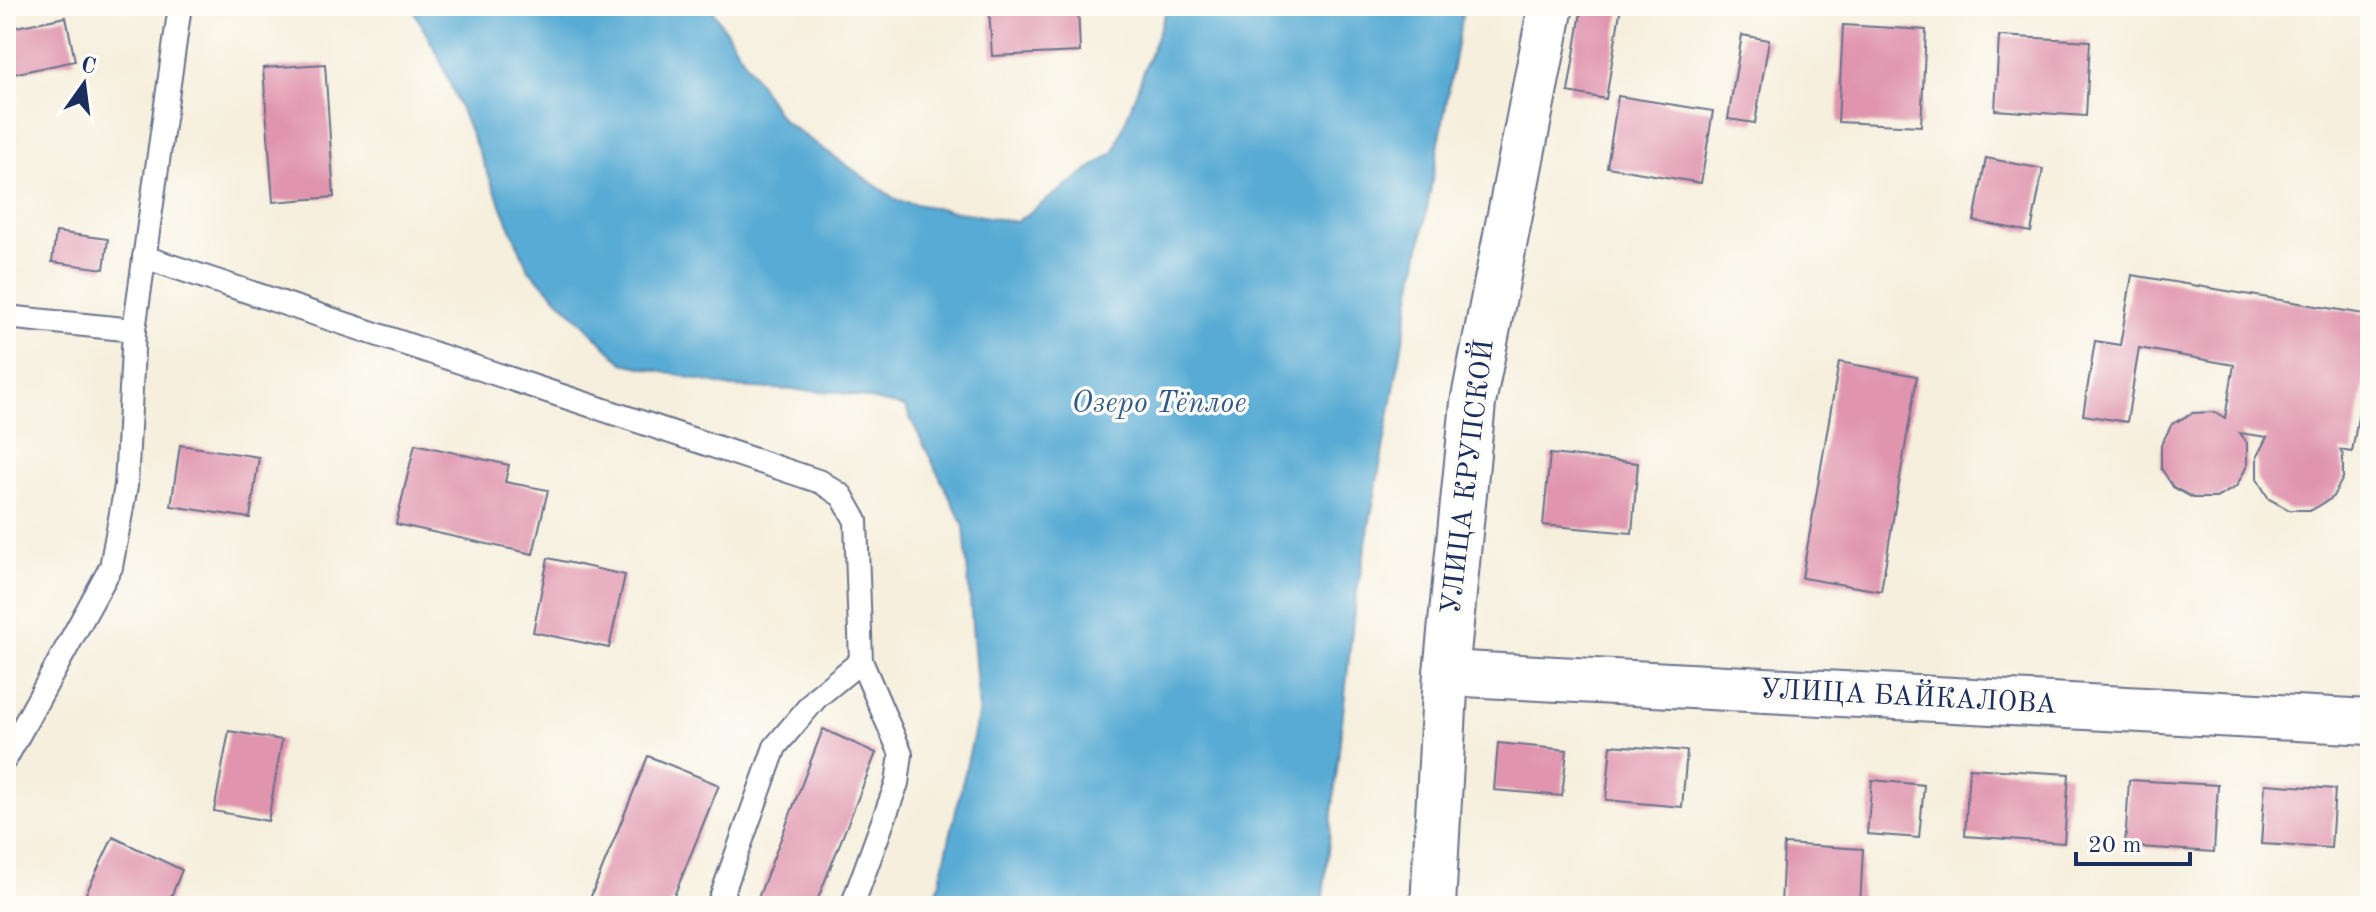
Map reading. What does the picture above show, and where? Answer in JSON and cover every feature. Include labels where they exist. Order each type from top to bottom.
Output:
[{"type":"street","name":"УЛИЦА КРУПСКОЙ","points":[[1433,906],[1446,673],[1473,403],[1551,6]]},
{"type":"street","name":"УЛИЦА БАЙКАЛОВА","points":[[1446,673],[2370,722]]},
{"type":"lane","points":[[6,758],[111,567],[126,486],[134,330],[180,6]]},
{"type":"lane","points":[[144,257],[821,482],[842,496],[856,521],[861,661],[901,754],[897,783],[852,906]]},
{"type":"lane","points":[[6,317],[134,330]]},
{"type":"lane","points":[[718,906],[775,747],[817,697],[861,661]]},
{"type":"water","name":"Озеро Тёплое","points":[[411,6],[710,6],[782,120],[898,201],[1016,222],[1114,152],[1168,6],[1464,6],[1355,603],[1322,906],[934,906],[979,711],[964,526],[905,407],[838,392],[732,387],[623,363],[528,269],[437,53]]},
{"type":"building","points":[[989,6],[1078,6],[1080,52],[992,56]]},
{"type":"building","points":[[1582,6],[1621,6],[1606,99],[1568,92]]},
{"type":"building","points":[[66,17],[75,61],[13,74],[6,29]]},
{"type":"building","points":[[1843,25],[1926,30],[1921,126],[1838,122]]},
{"type":"building","points":[[1742,35],[1769,40],[1755,123],[1728,119]]},
{"type":"building","points":[[1999,36],[2090,41],[2086,116],[1995,110]]},
{"type":"building","points":[[325,64],[334,197],[273,202],[263,68]]},
{"type":"building","points":[[1618,96],[1713,111],[1701,183],[1607,167]]},
{"type":"building","points":[[1986,158],[2043,169],[2031,232],[1974,221]]},
{"type":"building","points":[[56,232],[108,239],[104,269],[52,262]]},
{"type":"building","points":[[2132,275],[2370,315],[2370,348],[2352,452],[2340,450],[2343,455],[2343,478],[2332,498],[2312,510],[2289,510],[2269,499],[2257,479],[2257,456],[2267,437],[2240,433],[2247,443],[2247,466],[2236,487],[2216,498],[2193,498],[2173,487],[2161,468],[2161,445],[2172,424],[2192,413],[2215,412],[2225,418],[2234,365],[2139,348],[2127,422],[2083,415],[2095,341],[2120,345]]},
{"type":"building","points":[[1839,362],[1917,376],[1881,591],[1802,578]]},
{"type":"building","points":[[415,444],[509,465],[505,482],[548,490],[533,554],[396,524]]},
{"type":"building","points":[[180,445],[259,457],[250,518],[171,506]]},
{"type":"building","points":[[1550,454],[1638,463],[1632,533],[1543,525]]},
{"type":"building","points":[[548,558],[625,575],[609,648],[533,632]]},
{"type":"building","points":[[823,729],[876,753],[815,906],[755,906]]},
{"type":"building","points":[[229,731],[282,740],[268,821],[214,811]]},
{"type":"building","points":[[1498,743],[1567,750],[1562,796],[1494,790]]},
{"type":"building","points":[[1611,745],[1687,751],[1682,807],[1606,800]]},
{"type":"building","points":[[648,756],[719,785],[670,906],[587,906]]},
{"type":"building","points":[[1969,768],[2069,774],[2064,843],[1965,836]]},
{"type":"building","points":[[1872,780],[1924,785],[1919,838],[1867,834]]},
{"type":"building","points":[[2129,780],[2218,785],[2214,852],[2125,846]]},
{"type":"building","points":[[2265,784],[2335,789],[2331,848],[2261,844]]},
{"type":"building","points":[[113,837],[182,870],[169,902],[179,906],[80,906]]},
{"type":"building","points":[[1784,844],[1863,849],[1860,906],[1781,905]]}]
